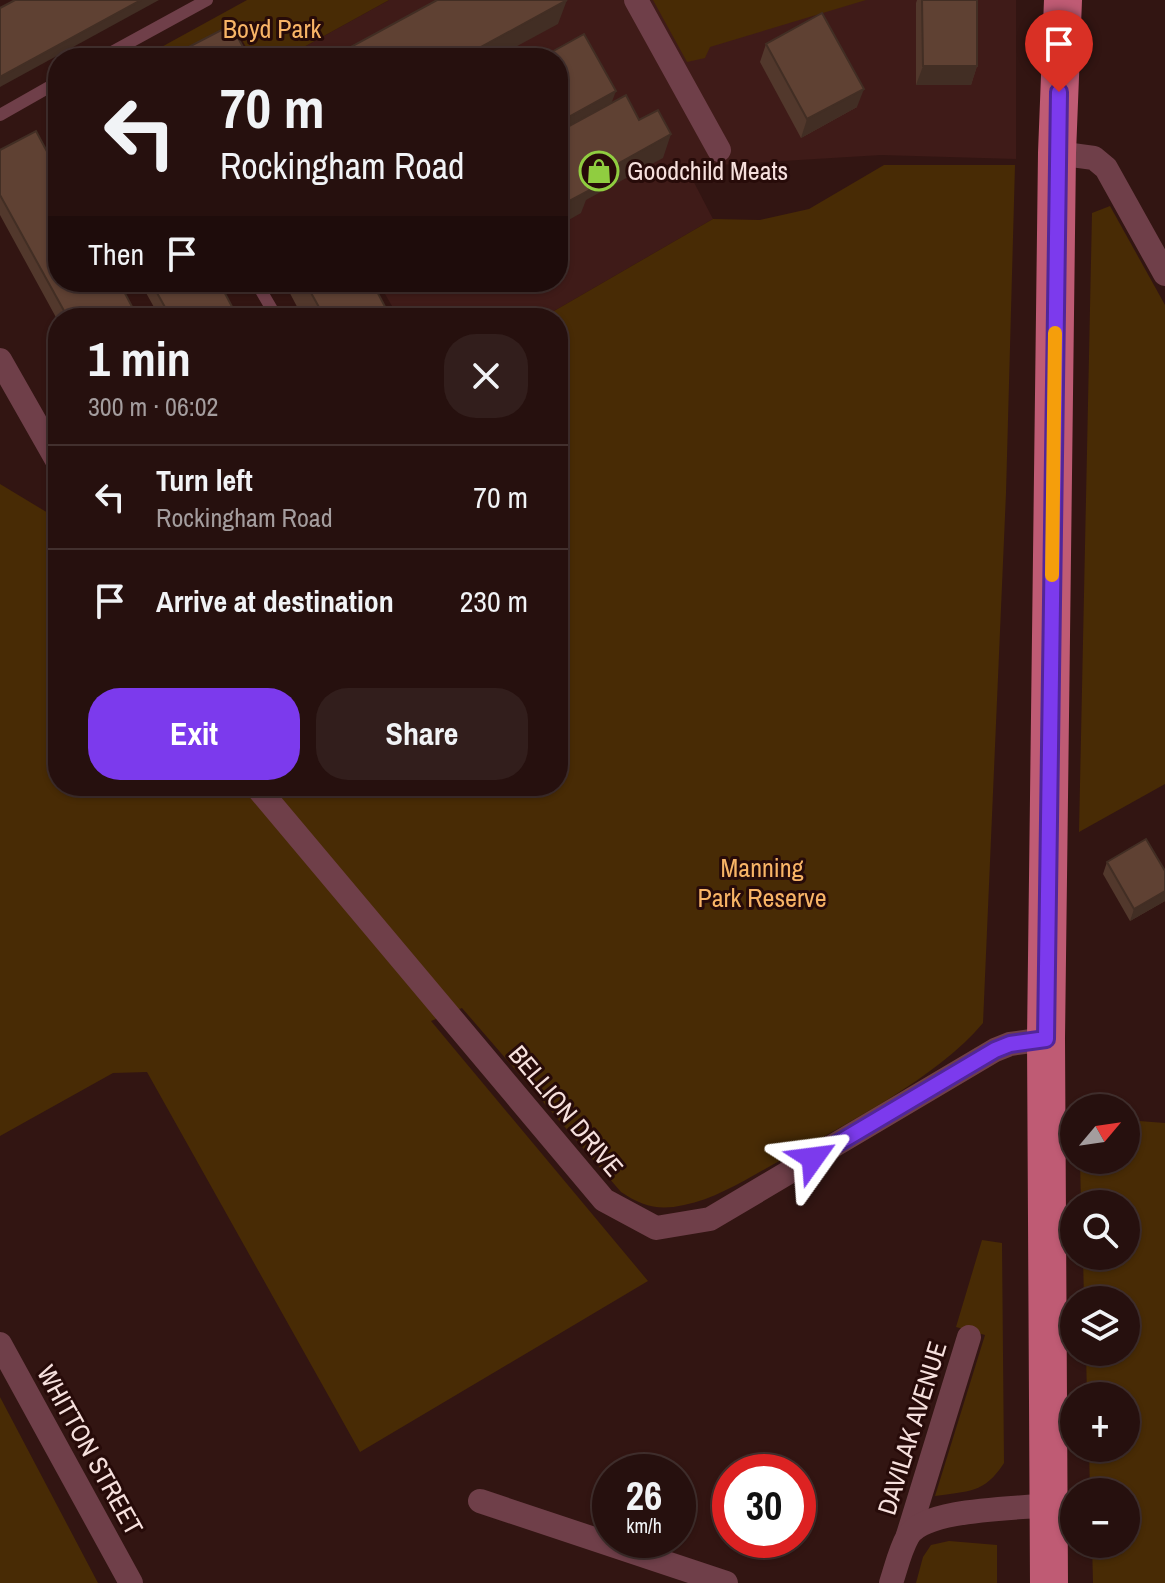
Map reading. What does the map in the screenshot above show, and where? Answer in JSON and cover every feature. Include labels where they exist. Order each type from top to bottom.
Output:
[{"type":"main road","points":[[1049,1583],[1046,1039],[1057,153],[1063,0]]},
{"type":"street","points":[[636,0],[719,150]]},
{"type":"street","points":[[1057,153],[1094,158],[1106,168],[1165,274]]},
{"type":"street","points":[[0,360],[48,444]]},
{"type":"street","name":"BELLION DRIVE","points":[[264,796],[604,1200],[656,1228],[710,1219],[995,1050],[1010,1044],[1046,1039]]},
{"type":"street","name":"DAVILAK AVENUE","points":[[891,1583],[969,1337]]},
{"type":"street","name":"WHITTON STREET","points":[[0,1344],[131,1583]]},
{"type":"street","points":[[480,1501],[726,1583]]},
{"type":"street","name":"DAVILAK AVENUE","points":[[908,1535],[922,1523],[940,1515],[1049,1505]]},
{"type":"lane","points":[[119,48],[207,0]]},
{"type":"lane","points":[[0,115],[48,88]]},
{"type":"shaded area","points":[[389,0],[1016,0],[1016,159],[881,155],[686,167],[713,219],[559,308],[393,308],[384,292],[568,292],[568,48],[302,48]]},
{"type":"green space","name":"Boyd Park","points":[[247,0],[389,0],[302,48],[246,48],[236,29],[202,48],[160,48]]},
{"type":"green space","points":[[653,0],[866,0],[710,47],[705,58],[687,62]]},
{"type":"green space","name":"Manning Park Reserve","points":[[884,165],[1015,165],[1006,493],[983,1023],[941,1063],[862,1115],[722,1192],[697,1202],[658,1207],[643,1204],[621,1192],[462,1008],[431,1021],[648,1281],[360,1452],[147,1072],[113,1073],[0,1136],[0,484],[48,513],[48,796],[568,796],[568,308],[559,308],[713,219],[760,220],[809,209]]},
{"type":"green space","points":[[1110,206],[1165,305],[1165,784],[1079,832],[1092,213]]},
{"type":"green space","points":[[1140,1121],[1165,1123],[1165,1583],[1093,1583],[1092,1558],[1140,1558],[1140,1478],[1090,1478],[1089,1462],[1140,1462],[1140,1382],[1087,1382],[1086,1366],[1140,1366],[1140,1286],[1084,1286],[1083,1270],[1140,1270],[1140,1190],[1081,1190],[1080,1174],[1140,1174]]},
{"type":"green space","points":[[982,1240],[1002,1243],[1004,1463],[982,1486],[966,1492],[935,1496],[985,1335],[956,1327]]},
{"type":"green space","points":[[0,1397],[98,1583],[0,1583]]},
{"type":"green space","points":[[949,1541],[997,1545],[997,1583],[916,1583],[923,1557],[931,1545]]},
{"type":"building","points":[[15,0],[141,0],[48,48],[0,77],[0,8]]},
{"type":"building","points":[[437,0],[567,0],[479,48],[349,48]]},
{"type":"building","points":[[922,0],[977,0],[977,66],[923,66]]},
{"type":"building","points":[[822,13],[864,89],[807,119],[766,44]]},
{"type":"building","points":[[231,25],[244,48],[187,48]]},
{"type":"building","points":[[584,34],[616,91],[568,117],[568,48],[559,48]]},
{"type":"building","points":[[626,95],[639,120],[658,110],[671,134],[585,182],[590,190],[568,202],[568,127]]},
{"type":"building","points":[[36,131],[48,153],[48,282],[0,195],[0,150]]},
{"type":"building","points":[[54,292],[124,292],[133,308],[62,308]]},
{"type":"building","points":[[157,292],[224,292],[233,308],[165,308]]},
{"type":"building","points":[[311,292],[377,292],[386,308],[319,308]]},
{"type":"building","points":[[1146,839],[1165,871],[1165,891],[1134,909],[1107,862]]},
{"type":"slow traffic","points":[[1052,575],[1055,333]]},
{"type":"place","name":"Goodchild Meats","points":[[599,171]]},
{"type":"route","points":[[813,1158],[995,1050],[1010,1044],[1046,1039],[1059,92]]}]
